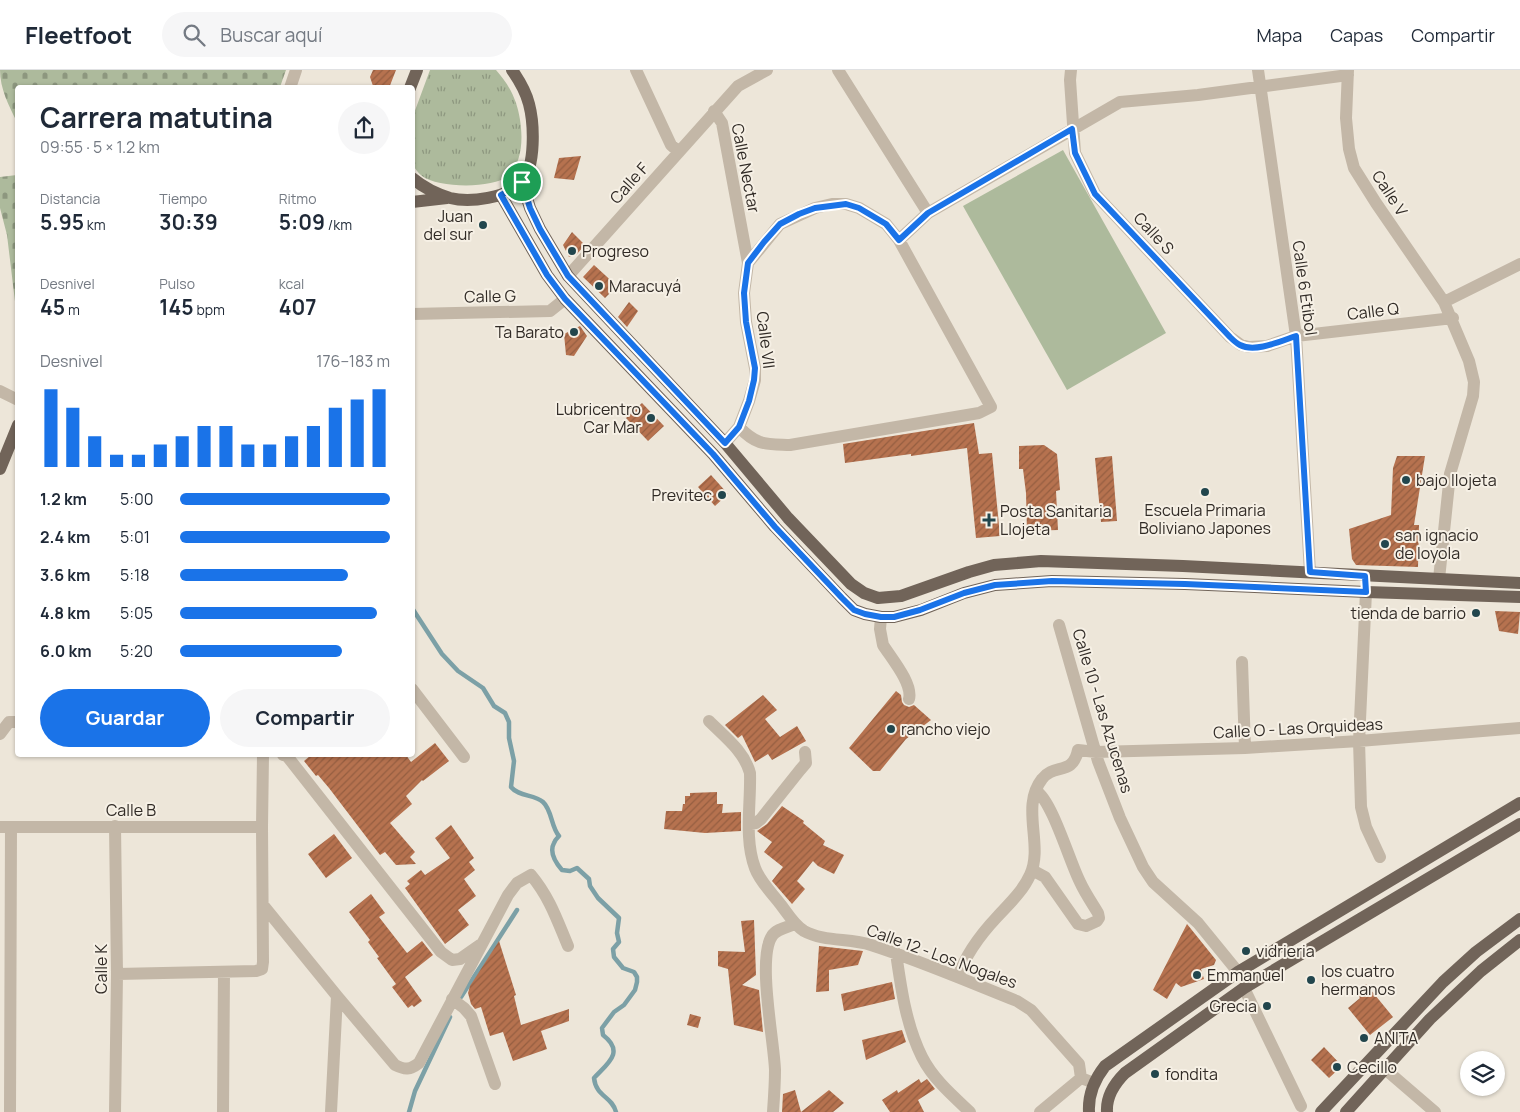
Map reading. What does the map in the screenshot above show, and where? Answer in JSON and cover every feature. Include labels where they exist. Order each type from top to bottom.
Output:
[{"type":"main road","points":[[411,85],[417,70]]},
{"type":"main road","points":[[415,202],[501,195],[522,182],[530,163],[532,127],[529,104],[512,70]]},
{"type":"main road","points":[[415,180],[430,190],[450,198]]},
{"type":"main road","points":[[522,182],[530,208],[540,229],[568,276],[725,443],[788,518],[851,584],[864,593],[878,598],[901,596],[994,565],[1041,561],[1520,583]]},
{"type":"main road","points":[[501,195],[547,275],[565,299],[713,454],[775,527],[854,610],[881,617],[894,617],[920,610],[964,593],[995,585],[1052,581],[1104,581],[1366,592],[1520,596]]},
{"type":"main road","points":[[565,299],[568,276]]},
{"type":"main road","points":[[0,469],[15,432]]},
{"type":"main road","points":[[713,454],[725,443]]},
{"type":"main road","points":[[1104,563],[1104,581]]},
{"type":"main road","points":[[1310,572],[1310,589]]},
{"type":"main road","points":[[1365,576],[1366,592]]},
{"type":"main road","points":[[1439,579],[1439,594]]},
{"type":"main road","points":[[938,583],[944,601]]},
{"type":"main road","points":[[1089,1112],[1090,1093],[1105,1066],[1238,972],[1520,803]]},
{"type":"main road","points":[[1108,1112],[1107,1100],[1117,1080],[1244,988],[1520,824]]},
{"type":"main road","points":[[1321,1112],[1443,982],[1476,952],[1518,924]]},
{"type":"main road","points":[[1346,1112],[1430,1019],[1481,971],[1520,940]]},
{"type":"main road","points":[[1238,972],[1244,988]]},
{"type":"main road","points":[[1372,1057],[1385,1069]]},
{"type":"main road","points":[[1094,1083],[1111,1090]]},
{"type":"street","points":[[291,85],[296,70]]},
{"type":"street","points":[[636,70],[671,145],[679,152]]},
{"type":"street","name":"Calle F","points":[[568,276],[738,86],[749,75],[767,70]]},
{"type":"street","points":[[838,70],[928,213]]},
{"type":"street","name":"Calle S","points":[[1071,70],[1072,129],[1075,153],[1095,194],[1230,337],[1241,345],[1249,347],[1267,346],[1296,336]]},
{"type":"street","name":"Calle 6 Etibol","points":[[1258,70],[1296,336],[1310,572]]},
{"type":"street","points":[[899,240],[928,213],[1120,102],[1198,95],[1348,73]]},
{"type":"street","name":"Calle V","points":[[1348,73],[1346,118],[1354,168],[1453,318],[1469,361],[1474,382],[1473,396],[1450,474],[1439,579]]},
{"type":"street","name":"Calle Nectar","points":[[714,112],[722,123],[748,263]]},
{"type":"street","points":[[739,427],[750,438],[764,443],[790,445],[979,413],[991,406],[899,240],[886,224],[859,208],[846,204],[832,204],[815,208],[780,224],[748,263]]},
{"type":"street","name":"Calle VII","points":[[725,443],[739,427],[749,401],[754,380],[755,368],[746,322],[744,293],[748,263]]},
{"type":"street","points":[[1444,302],[1520,264]]},
{"type":"street","name":"Calle G","points":[[415,314],[550,311],[565,299]]},
{"type":"street","name":"Calle Q","points":[[1296,336],[1453,318]]},
{"type":"street","points":[[0,391],[15,398]]},
{"type":"street","points":[[1366,592],[1359,741],[1361,807],[1366,827],[1380,857]]},
{"type":"street","points":[[881,617],[883,645],[908,685],[909,700]]},
{"type":"street","name":"Calle 10 - Las Azucenas","points":[[1059,625],[1098,761],[1120,818],[1143,867],[1153,882],[1198,923],[1238,972]]},
{"type":"street","points":[[1242,662],[1245,748]]},
{"type":"street","points":[[415,693],[464,757]]},
{"type":"street","name":"Calle 12 - Los Nogales","points":[[709,721],[744,756],[748,765],[750,773],[749,824],[755,869],[795,924],[815,935],[832,939],[864,942],[896,953],[1017,1001],[1031,1010],[1079,1064],[1081,1078]]},
{"type":"street","points":[[0,734],[9,722],[15,722]]},
{"type":"street","name":"Calle O - Las Orquideas","points":[[1036,790],[1042,778],[1051,771],[1073,764],[1078,750],[1096,752],[1245,748],[1520,728]]},
{"type":"street","points":[[749,824],[756,823],[762,819],[806,763],[805,752]]},
{"type":"street","points":[[118,974],[256,971],[262,969],[263,757]]},
{"type":"street","points":[[289,757],[441,952],[452,960],[460,959],[484,942]]},
{"type":"street","points":[[958,977],[973,948],[995,918],[1017,895],[1032,870],[1034,853],[1033,804],[1036,790],[1042,795],[1049,808],[1080,882],[1098,913],[1099,918],[1097,921],[1086,926],[1078,924],[1045,877],[1032,870]]},
{"type":"street","name":"Calle K","points":[[114,1112],[118,974],[115,826]]},
{"type":"street","points":[[5,827],[10,1112]]},
{"type":"street","name":"Calle B","points":[[5,827],[262,827]]},
{"type":"street","points":[[263,905],[395,1065],[403,1069],[412,1068],[419,1063],[508,895],[517,883],[531,875],[551,904],[568,946]]},
{"type":"street","points":[[773,1112],[775,1070],[767,990],[767,959],[771,937],[776,931],[795,924]]},
{"type":"street","points":[[896,953],[907,1016],[922,1057],[952,1096],[970,1112]]},
{"type":"street","points":[[222,1112],[224,972]]},
{"type":"street","points":[[1244,988],[1301,1106]]},
{"type":"street","points":[[331,1112],[337,996]]},
{"type":"street","points":[[452,999],[471,1016],[495,1084]]},
{"type":"street","points":[[1385,1069],[1434,1112]]},
{"type":"street","points":[[1040,1112],[1081,1078],[1094,1083]]},
{"type":"green space","points":[[0,70],[286,70],[281,85],[15,85],[15,118],[3,91]]},
{"type":"green space","points":[[430,70],[496,70],[510,90],[516,103],[520,121],[520,151],[514,169],[508,176],[500,180],[478,185],[452,185],[430,180],[422,176],[415,169],[415,111]]},
{"type":"green space","points":[[1063,150],[1166,333],[1067,390],[963,206]]},
{"type":"green space","points":[[15,175],[15,301],[7,235],[0,208],[0,177]]},
{"type":"building","points":[[373,70],[396,70],[390,85],[373,85],[370,77]]},
{"type":"building","points":[[581,156],[574,180],[554,178],[559,158]]},
{"type":"building","points":[[572,232],[585,245],[576,255],[569,257],[563,245]]},
{"type":"building","points":[[594,265],[617,286],[605,298],[583,277]]},
{"type":"building","points":[[629,302],[638,311],[627,327],[618,317]]},
{"type":"building","points":[[580,326],[587,336],[574,356],[566,355],[564,334]]},
{"type":"building","points":[[642,403],[664,426],[648,441],[626,418]]},
{"type":"building","points":[[974,423],[979,454],[992,453],[1000,536],[976,538],[967,448],[845,463],[843,444]]},
{"type":"building","points":[[1044,445],[1057,454],[1060,490],[1056,491],[1058,530],[1027,531],[1026,493],[1023,469],[1019,469],[1019,446]]},
{"type":"building","points":[[1112,456],[1117,521],[1101,522],[1095,458]]},
{"type":"building","name":"san ignacio de loyola","points":[[1397,456],[1425,456],[1414,525],[1419,525],[1418,567],[1356,565],[1352,559],[1349,529],[1391,515],[1393,468]]},
{"type":"building","points":[[711,475],[728,494],[715,506],[698,487]]},
{"type":"building","points":[[1495,611],[1520,612],[1518,634],[1499,631]]},
{"type":"building","name":"rancho viejo","points":[[896,691],[901,695],[904,705],[909,707],[914,705],[931,720],[906,739],[880,771],[873,771],[849,748]]},
{"type":"building","points":[[763,695],[777,710],[765,719],[780,737],[797,726],[806,741],[772,760],[768,754],[755,762],[742,735],[738,738],[725,725]]},
{"type":"building","points":[[435,743],[449,761],[422,780],[406,796],[412,804],[390,823],[415,852],[410,857],[416,864],[396,865],[385,852],[380,855],[329,788],[304,761],[309,757],[407,757],[411,762]]},
{"type":"building","points":[[717,792],[717,804],[723,804],[722,813],[741,812],[741,831],[705,833],[664,829],[666,811],[682,811],[683,804],[685,804],[685,796],[690,796],[690,793]]},
{"type":"building","points":[[782,806],[804,821],[803,823],[825,841],[823,845],[844,855],[834,874],[818,866],[813,861],[797,881],[805,889],[792,904],[772,881],[783,867],[764,852],[772,842],[757,831],[767,824]]},
{"type":"building","points":[[451,825],[474,858],[469,862],[475,870],[464,879],[476,896],[458,910],[469,925],[445,944],[405,888],[410,884],[407,881],[421,870],[425,875],[450,858],[435,838]]},
{"type":"building","points":[[334,834],[352,858],[326,878],[308,854]]},
{"type":"building","points":[[371,894],[385,913],[379,917],[407,953],[422,941],[433,955],[405,977],[422,1001],[414,1007],[412,1005],[408,1008],[392,987],[396,984],[377,958],[379,957],[368,942],[370,940],[349,912]]},
{"type":"building","points":[[754,920],[756,975],[742,985],[759,990],[763,1032],[734,1025],[728,969],[718,966],[718,951],[745,952],[741,921]]},
{"type":"building","points":[[1187,924],[1216,960],[1214,965],[1201,969],[1204,979],[1181,987],[1176,983],[1167,999],[1153,990]]},
{"type":"building","points":[[499,941],[516,995],[514,996],[521,1025],[569,1009],[569,1021],[541,1031],[547,1049],[513,1061],[503,1032],[490,1036],[481,1007],[475,1009],[471,1004],[468,993],[470,986]]},
{"type":"building","points":[[819,946],[863,951],[858,965],[829,970],[829,991],[816,992]]},
{"type":"building","points":[[892,982],[895,999],[844,1011],[841,994]]},
{"type":"building","points":[[1366,984],[1393,1017],[1370,1035],[1348,1008],[1360,998],[1356,993]]},
{"type":"building","points":[[690,1014],[701,1017],[698,1028],[687,1025]]},
{"type":"building","points":[[902,1030],[906,1042],[866,1060],[862,1040]]},
{"type":"building","points":[[1324,1047],[1342,1066],[1329,1078],[1311,1060]]},
{"type":"building","points":[[919,1079],[921,1083],[927,1079],[935,1089],[918,1100],[924,1112],[890,1112],[882,1100],[897,1090],[898,1093]]},
{"type":"building","points":[[795,1090],[801,1112],[782,1112],[783,1094]]},
{"type":"building","points":[[829,1090],[844,1103],[833,1112],[801,1112]]},
{"type":"waterway","points":[[415,613],[442,654],[458,671],[483,688],[494,706],[505,713],[509,722],[509,738],[514,761],[511,787],[518,792],[539,799],[546,805],[554,828],[559,836],[554,842],[552,850],[562,870],[570,871],[577,868],[589,879],[590,886],[598,898],[619,918],[617,933],[619,942],[613,949],[614,957],[623,968],[634,972],[637,982],[635,990],[624,1005],[614,1012],[602,1028],[603,1035],[610,1041],[614,1052],[609,1062],[594,1078],[598,1089],[611,1103],[616,1112]]},
{"type":"waterway","points":[[461,997],[517,910]]},
{"type":"waterway","points":[[409,1112],[415,1091],[450,1017]]},
{"type":"place","name":"Juan del sur","points":[[483,225]]},
{"type":"place","name":"Progreso","points":[[572,251]]},
{"type":"place","name":"Maracuyá","points":[[599,286]]},
{"type":"place","name":"Ta Barato","points":[[574,332]]},
{"type":"place","name":"Lubricentro Car Mar","points":[[651,418]]},
{"type":"place","name":"bajo llojeta","points":[[1406,480]]},
{"type":"place","name":"Escuela Primaria Boliviano Japones","points":[[1205,492]]},
{"type":"place","name":"Previtec","points":[[722,495]]},
{"type":"place","name":"Posta Sanitaria Llojeta","points":[[989,520]]},
{"type":"place","name":"san ignacio de loyola","points":[[1385,544]]},
{"type":"place","name":"tienda de barrio","points":[[1476,613]]},
{"type":"place","name":"rancho viejo","points":[[891,729]]},
{"type":"place","name":"vidrieria","points":[[1246,951]]},
{"type":"place","name":"Emmanuel","points":[[1197,975]]},
{"type":"place","name":"los cuatro hermanos","points":[[1311,980]]},
{"type":"place","name":"Grecia","points":[[1267,1006]]},
{"type":"place","name":"ANITA","points":[[1364,1038]]},
{"type":"place","name":"Cecillo","points":[[1337,1067]]},
{"type":"place","name":"fondita","points":[[1155,1074]]},
{"type":"route","points":[[1072,129],[1075,153],[1095,194],[1230,337],[1241,345],[1249,347],[1267,346],[1296,336],[1310,572],[1365,576],[1366,592],[1283,587],[1078,580],[995,585],[964,593],[920,610],[894,617],[881,617],[854,610],[775,527],[713,454],[565,299],[547,275],[501,195],[522,182],[530,208],[540,229],[568,276],[725,443],[739,427],[749,401],[754,380],[755,368],[746,322],[744,293],[748,263],[780,224],[815,208],[832,204],[846,204],[859,208],[886,224],[899,240],[928,213],[1072,129]]}]
